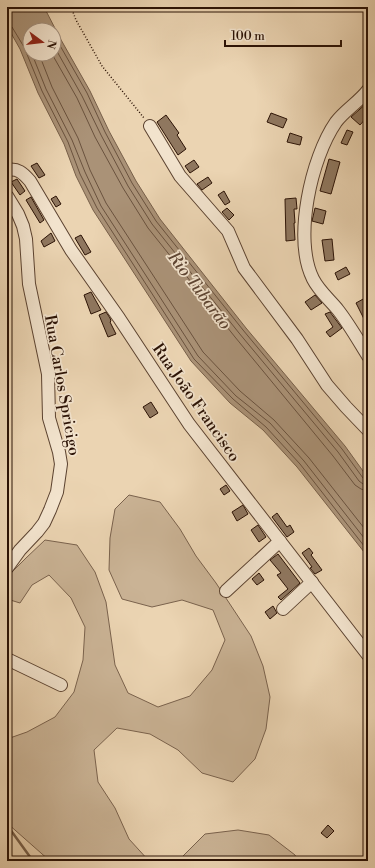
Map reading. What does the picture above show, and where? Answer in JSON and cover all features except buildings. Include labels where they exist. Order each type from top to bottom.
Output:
[{"type":"street","points":[[368,90],[336,121],[319,156],[308,196],[304,243],[305,257],[314,280],[342,316],[368,356]]},
{"type":"street","points":[[150,126],[180,176],[228,231],[244,268],[301,345],[328,385],[368,430]]},
{"type":"street","name":"Rua João Francisco","points":[[7,170],[19,170],[25,174],[71,250],[177,408],[368,655]]},
{"type":"street","name":"Rua Carlos Spricigo","points":[[7,196],[18,214],[26,239],[29,284],[48,374],[49,418],[61,464],[57,492],[44,523],[20,550],[7,568]]},
{"type":"street","points":[[226,591],[280,541]]},
{"type":"street","points":[[283,609],[312,582]]},
{"type":"street","points":[[7,659],[61,685]]},
{"type":"path","points":[[71,7],[76,20],[102,66],[150,126]]},
{"type":"shaded area","points":[[129,495],[160,502],[180,529],[196,556],[251,636],[263,666],[270,697],[266,729],[255,759],[233,782],[202,773],[178,750],[150,734],[117,728],[94,750],[98,782],[115,808],[129,839],[149,861],[50,861],[7,823],[7,739],[27,732],[55,717],[74,692],[83,660],[85,627],[71,598],[49,575],[32,585],[20,603],[7,599],[7,577],[45,540],[77,545],[95,572],[106,602],[115,665],[128,693],[158,707],[190,696],[212,670],[225,640],[213,610],[182,600],[152,607],[122,599],[109,570],[110,538],[115,509]]},
{"type":"shaded area","points":[[238,830],[269,835],[295,855],[298,861],[160,861],[182,857],[205,834]]},
{"type":"water","points":[[7,7],[44,7],[52,22],[22,22],[22,54],[7,26]]},
{"type":"water","name":"Rio Tubarão","points":[[62,42],[90,91],[109,131],[136,181],[160,219],[246,328],[345,446],[368,478],[368,557],[297,467],[263,430],[230,403],[191,361],[93,210],[76,176],[64,144],[38,93],[25,62],[62,62]]},
{"type":"waterway","points":[[7,825],[33,861]]}]
